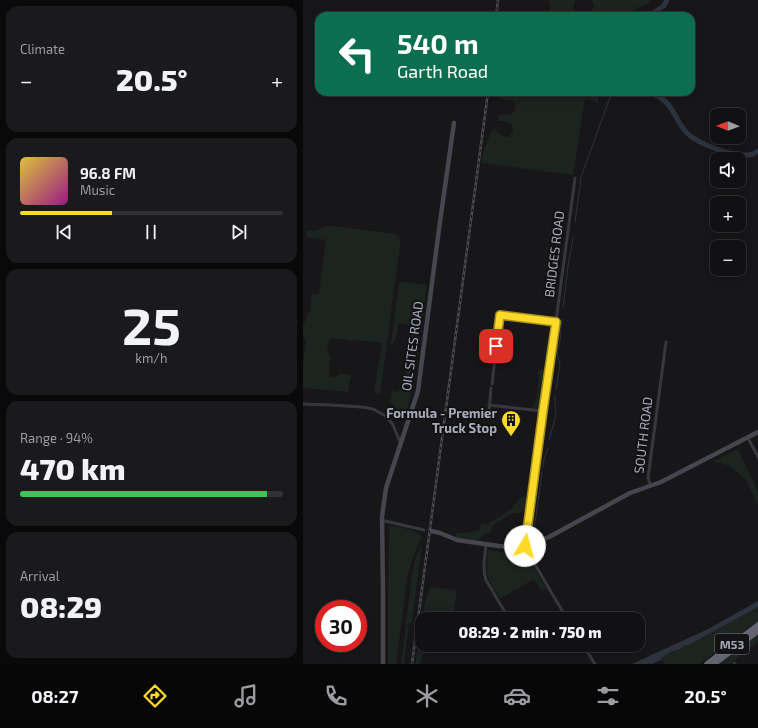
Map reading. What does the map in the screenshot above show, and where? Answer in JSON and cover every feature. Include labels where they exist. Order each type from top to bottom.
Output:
[{"type":"highway","name":"M53","points":[[707,664],[758,625]]},
{"type":"highway","name":"M53","points":[[714,664],[758,631]]},
{"type":"street","name":"OIL SITES ROAD","points":[[383,664],[381,520],[386,488],[418,391],[454,123]]},
{"type":"street","name":"BRIDGES ROAD","points":[[525,546],[575,178]]},
{"type":"street","points":[[489,412],[500,315],[556,322]]},
{"type":"street","name":"SOUTH ROAD","points":[[525,546],[549,537],[630,493],[651,486],[648,478],[666,342]]},
{"type":"street","points":[[303,404],[337,405],[373,409],[384,415],[392,423],[401,444]]},
{"type":"street","points":[[489,405],[543,411]]},
{"type":"street","points":[[651,486],[758,432]]},
{"type":"street","points":[[748,438],[758,457]]},
{"type":"street","points":[[381,520],[424,530]]},
{"type":"street","points":[[431,531],[457,540],[512,547],[525,546],[563,612]]},
{"type":"street","points":[[486,544],[484,573],[486,580],[505,612]]},
{"type":"street","points":[[587,652],[595,664]]},
{"type":"shaded area","points":[[549,0],[575,0],[574,12],[548,12],[550,8]]},
{"type":"shaded area","points":[[591,0],[652,0],[630,12],[591,12],[594,4]]},
{"type":"shaded area","points":[[501,96],[598,96],[598,103],[585,98],[573,175],[481,163],[489,136],[494,128],[506,137],[513,132],[513,128],[509,122],[498,121],[498,115],[511,114],[516,107],[514,101],[501,99]]},
{"type":"shaded area","points":[[327,226],[395,234],[401,239],[380,394],[374,393],[382,343],[356,340],[331,339],[327,346],[330,358],[329,375],[331,377],[336,377],[339,374],[347,374],[351,376],[348,392],[303,388],[303,365],[306,341],[303,336],[303,326],[310,312],[312,294],[319,294],[326,240],[306,237],[307,231],[314,231]]},
{"type":"shaded area","points":[[399,281],[427,285],[413,389],[405,416],[403,417],[390,402],[392,391],[399,392],[401,380],[404,380],[406,367],[414,367],[415,357],[406,356],[410,325],[399,323],[395,341],[391,345]]},
{"type":"shaded area","points":[[543,369],[545,372],[542,403],[538,407],[531,407],[536,401],[539,376],[538,371]]},
{"type":"shaded area","points":[[738,449],[758,492],[758,505],[746,480],[730,466],[713,461]]},
{"type":"shaded area","points":[[524,496],[529,501],[524,511],[513,513],[493,525],[491,533],[484,535],[480,540],[456,538],[456,533],[466,533],[480,530],[481,523],[487,524],[495,520],[512,508],[521,497]]},
{"type":"shaded area","points":[[389,526],[407,529],[422,536],[408,572],[396,664],[388,664]]},
{"type":"shaded area","points":[[422,543],[412,623],[409,623],[404,664],[401,664],[411,583],[415,560]]},
{"type":"shaded area","points":[[489,550],[524,555],[530,560],[546,589],[542,591],[534,579],[500,599],[488,576],[487,566]]},
{"type":"shaded area","points":[[430,587],[457,590],[454,612],[423,612]]},
{"type":"shaded area","points":[[758,601],[758,607],[687,646],[685,645],[682,648],[671,652],[661,658],[661,660],[652,664],[632,664],[708,629]]},
{"type":"shaded area","points":[[758,607],[758,621],[700,664],[665,664],[663,660],[661,660],[661,658],[685,645],[687,646]]},
{"type":"shaded area","points":[[758,634],[758,642],[730,664],[718,664]]},
{"type":"shaded area","points":[[417,652],[427,652],[424,654],[420,664],[415,664]]},
{"type":"waterway","points":[[654,12],[664,6],[667,0]]},
{"type":"waterway","points":[[575,222],[581,177],[611,96]]},
{"type":"waterway","points":[[658,96],[668,104],[683,129],[700,142],[718,150],[737,154],[746,155],[753,154],[758,151]]},
{"type":"waterway","points":[[563,308],[573,238]]},
{"type":"waterway","points":[[556,390],[560,365],[557,354],[562,319]]},
{"type":"waterway","points":[[549,440],[556,415],[555,395]]},
{"type":"waterway","points":[[543,467],[548,448]]},
{"type":"waterway","points":[[533,538],[542,472]]},
{"type":"railway","points":[[496,12],[498,0]]},
{"type":"railway","points":[[412,664],[487,96]]},
{"type":"place","name":"Formula - Premier Truck Stop","points":[[511,437]]},
{"type":"route","points":[[496,346],[500,315],[556,322],[525,546]]}]
